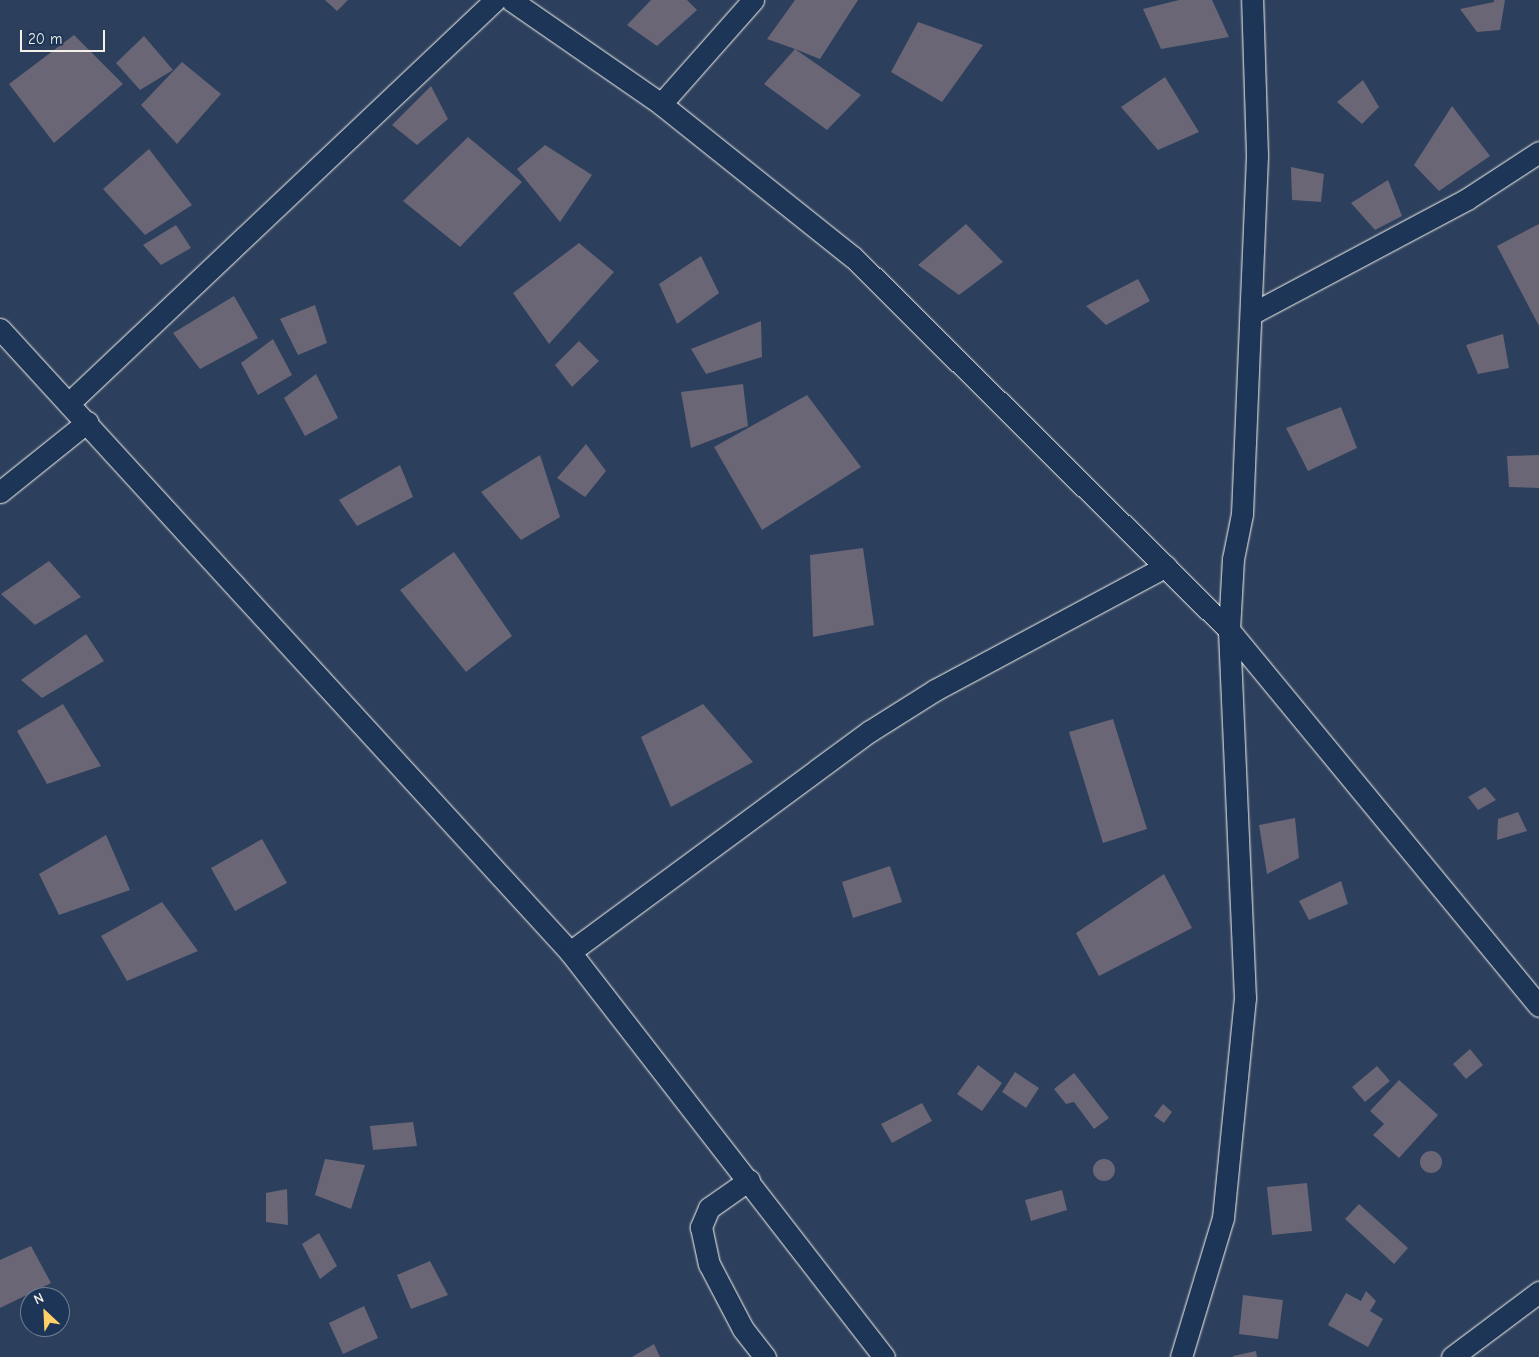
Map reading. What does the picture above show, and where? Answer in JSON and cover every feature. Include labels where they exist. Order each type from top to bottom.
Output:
[{"type":"street","points":[[70,403],[495,0]]},
{"type":"street","points":[[512,0],[661,104],[853,257],[1229,630],[1539,1006]]},
{"type":"street","points":[[661,104],[753,0]]},
{"type":"street","points":[[1180,1357],[1222,1218],[1245,998],[1229,630],[1233,559],[1242,514],[1257,154],[1252,0]]},
{"type":"street","points":[[1251,314],[1467,199],[1539,152]]},
{"type":"street","points":[[0,329],[70,403],[570,952],[749,1180],[884,1357]]},
{"type":"street","points":[[0,492],[87,422]]},
{"type":"street","points":[[570,952],[870,732],[935,690],[1166,566]]},
{"type":"street","points":[[749,1180],[709,1208],[701,1227],[709,1264],[743,1329],[765,1357]]},
{"type":"street","points":[[1452,1357],[1539,1292]]},
{"type":"building","points":[[325,0],[348,0],[337,11]]},
{"type":"building","points":[[651,0],[687,0],[697,10],[657,46],[627,25]]},
{"type":"building","points":[[795,0],[858,0],[820,59],[767,39]]},
{"type":"building","points":[[1179,0],[1212,0],[1229,37],[1161,49],[1143,9]]},
{"type":"building","points":[[1494,0],[1505,0],[1500,30],[1477,32],[1460,9],[1494,2]]},
{"type":"building","points":[[918,22],[983,45],[942,102],[891,72]]},
{"type":"building","points":[[74,35],[123,84],[54,143],[9,84]]},
{"type":"building","points":[[144,36],[173,70],[140,90],[116,63]]},
{"type":"building","points":[[795,49],[861,95],[827,130],[764,84]]},
{"type":"building","points":[[182,62],[221,94],[177,144],[141,105]]},
{"type":"building","points":[[1165,77],[1199,132],[1158,150],[1121,107]]},
{"type":"building","points":[[1363,80],[1379,107],[1362,124],[1337,102]]},
{"type":"building","points":[[431,86],[448,119],[417,145],[392,125]]},
{"type":"building","points":[[1452,106],[1490,156],[1439,191],[1414,165]]},
{"type":"building","points":[[468,137],[522,182],[460,247],[403,201]]},
{"type":"building","points":[[545,145],[592,175],[560,222],[517,169]]},
{"type":"building","points":[[149,149],[192,205],[145,235],[103,189]]},
{"type":"building","points":[[1291,167],[1324,174],[1321,202],[1292,200]]},
{"type":"building","points":[[1388,180],[1402,216],[1375,230],[1351,203]]},
{"type":"building","points":[[966,224],[1003,262],[959,295],[918,265]]},
{"type":"building","points":[[1539,224],[1539,326],[1497,246]]},
{"type":"building","points":[[176,225],[191,248],[161,265],[143,245]]},
{"type":"building","points":[[579,243],[614,272],[549,344],[513,293]]},
{"type":"building","points":[[701,256],[719,293],[677,324],[659,284]]},
{"type":"building","points":[[1138,279],[1150,301],[1106,325],[1086,306]]},
{"type":"building","points":[[234,296],[258,338],[200,369],[173,333]]},
{"type":"building","points":[[315,305],[327,343],[298,355],[280,319]]},
{"type":"building","points":[[761,321],[762,357],[706,374],[691,349]]},
{"type":"building","points":[[1503,334],[1509,368],[1478,374],[1466,345]]},
{"type":"building","points":[[273,339],[292,375],[258,395],[241,363]]},
{"type":"building","points":[[579,341],[599,361],[572,387],[555,365]]},
{"type":"building","points":[[316,374],[338,418],[305,436],[284,398]]},
{"type":"building","points":[[743,384],[748,426],[691,448],[681,392]]},
{"type":"building","points":[[807,395],[861,467],[762,530],[714,447]]},
{"type":"building","points":[[1341,407],[1357,448],[1308,471],[1286,428]]},
{"type":"building","points":[[586,444],[606,471],[585,497],[557,478]]},
{"type":"building","points":[[540,455],[560,517],[521,540],[481,492]]},
{"type":"building","points":[[1539,455],[1539,488],[1509,487],[1507,456]]},
{"type":"building","points":[[400,465],[413,497],[357,526],[339,500]]},
{"type":"building","points":[[863,548],[874,625],[813,637],[810,555]]},
{"type":"building","points":[[454,552],[512,636],[466,672],[400,590]]},
{"type":"building","points":[[49,561],[81,597],[35,625],[1,594]]},
{"type":"building","points":[[86,634],[104,661],[42,698],[21,680]]},
{"type":"building","points":[[63,704],[101,766],[47,784],[17,731]]},
{"type":"building","points":[[703,704],[753,762],[671,807],[641,737]]},
{"type":"building","points":[[1113,719],[1147,829],[1103,843],[1069,732]]},
{"type":"building","points":[[1485,787],[1496,800],[1478,810],[1468,797]]},
{"type":"building","points":[[1518,812],[1527,831],[1497,840],[1498,819]]},
{"type":"building","points":[[1295,818],[1299,858],[1267,874],[1259,825]]},
{"type":"building","points":[[106,835],[130,890],[59,915],[39,874]]},
{"type":"building","points":[[262,839],[287,883],[235,911],[211,868]]},
{"type":"building","points":[[890,866],[902,902],[853,918],[842,882]]},
{"type":"building","points":[[1164,874],[1192,928],[1099,976],[1076,933]]},
{"type":"building","points":[[1341,881],[1348,904],[1309,920],[1299,901]]},
{"type":"building","points":[[162,902],[198,951],[127,981],[101,936]]},
{"type":"building","points":[[1470,1049],[1483,1065],[1466,1079],[1453,1064]]},
{"type":"building","points":[[978,1065],[1002,1083],[982,1111],[957,1094]]},
{"type":"building","points":[[1377,1066],[1390,1081],[1365,1102],[1352,1087]]},
{"type":"building","points":[[1015,1072],[1039,1088],[1026,1108],[1002,1092]]},
{"type":"building","points":[[1074,1073],[1109,1118],[1094,1129],[1074,1102],[1066,1104],[1054,1089]]},
{"type":"building","points":[[1399,1080],[1438,1115],[1399,1158],[1373,1135],[1384,1124],[1370,1111]]},
{"type":"building","points":[[922,1103],[932,1121],[892,1143],[881,1124]]},
{"type":"building","points":[[1163,1104],[1172,1112],[1164,1123],[1154,1116]]},
{"type":"building","points":[[413,1122],[417,1146],[373,1150],[370,1126]]},
{"type":"building","points":[[1431,1151],[1439,1154],[1442,1162],[1439,1170],[1431,1173],[1423,1170],[1420,1162],[1423,1154]]},
{"type":"building","points":[[325,1159],[365,1165],[351,1209],[315,1195]]},
{"type":"building","points":[[1100,1159],[1108,1159],[1115,1166],[1115,1174],[1108,1181],[1100,1181],[1093,1174],[1093,1166]]},
{"type":"building","points":[[1307,1183],[1312,1231],[1272,1235],[1267,1187]]},
{"type":"building","points":[[287,1189],[288,1225],[266,1222],[266,1193]]},
{"type":"building","points":[[1062,1190],[1067,1210],[1031,1221],[1025,1200]]},
{"type":"building","points":[[1359,1204],[1408,1248],[1394,1264],[1345,1219]]},
{"type":"building","points":[[319,1233],[337,1266],[320,1279],[302,1244]]},
{"type":"building","points":[[31,1246],[51,1283],[43,1287],[20,1287],[20,1298],[0,1308],[0,1260]]},
{"type":"building","points":[[430,1261],[448,1295],[411,1309],[397,1275]]},
{"type":"building","points":[[1366,1291],[1376,1301],[1370,1311],[1383,1319],[1368,1347],[1328,1325],[1346,1293],[1361,1301]]},
{"type":"building","points":[[1243,1295],[1283,1300],[1278,1339],[1239,1334]]},
{"type":"building","points":[[364,1306],[378,1338],[343,1354],[329,1323]]},
{"type":"building","points":[[654,1344],[660,1357],[632,1357]]},
{"type":"building","points":[[1256,1351],[1257,1357],[1233,1357],[1233,1356]]}]
